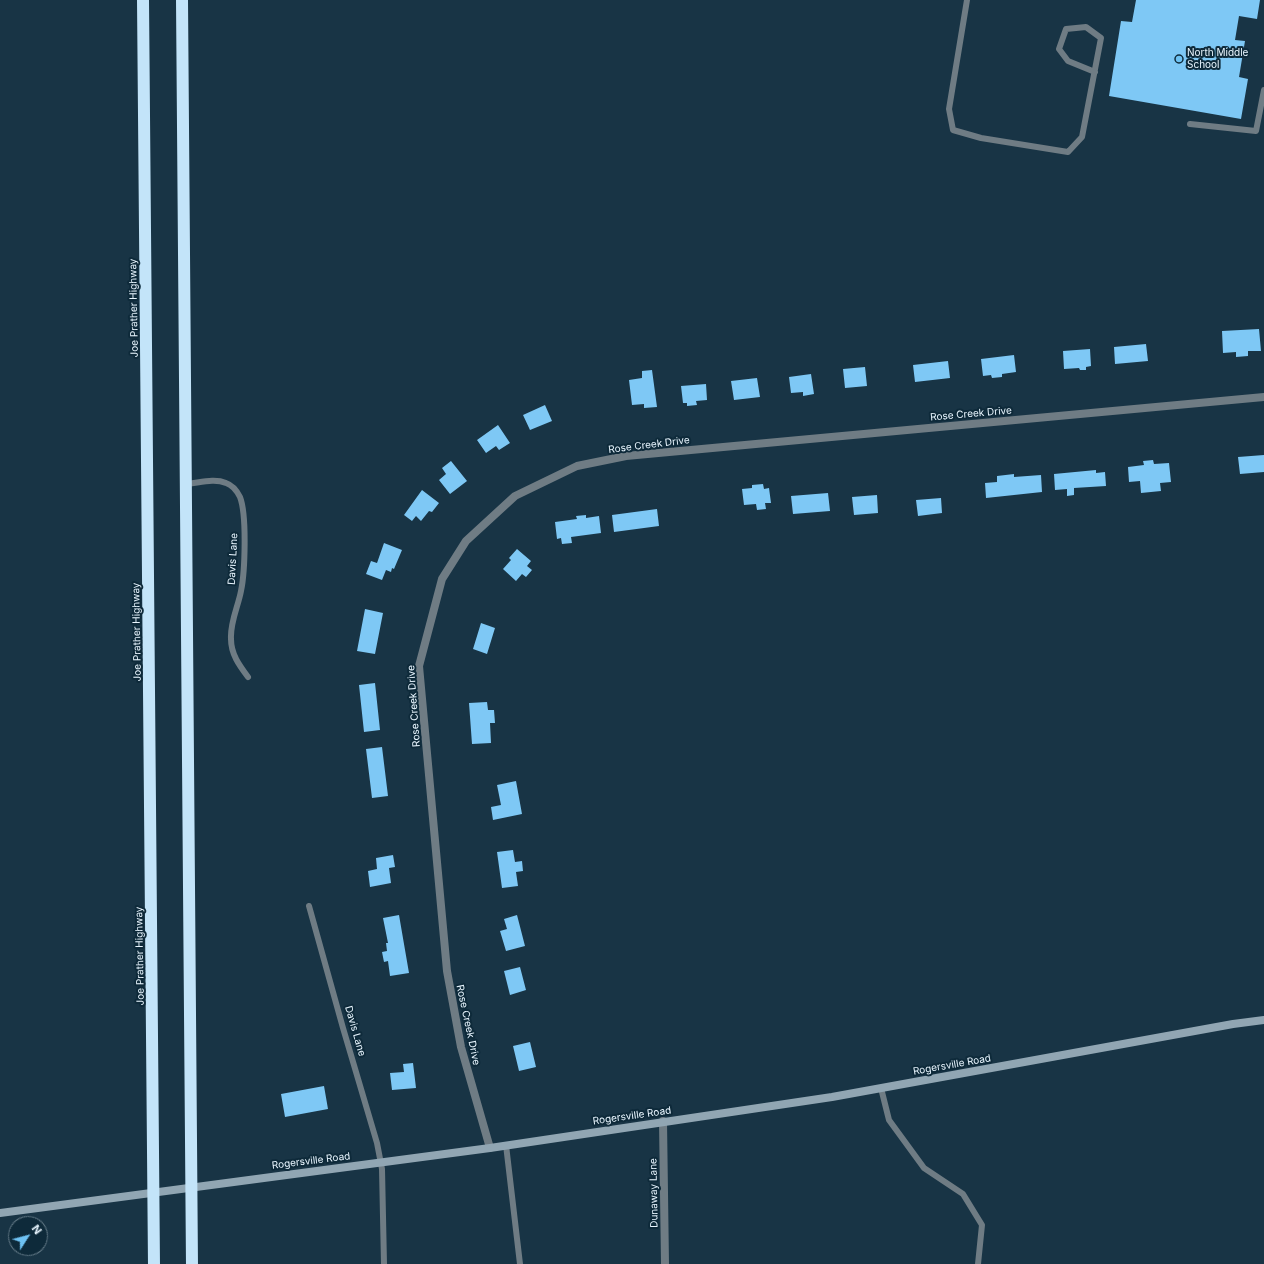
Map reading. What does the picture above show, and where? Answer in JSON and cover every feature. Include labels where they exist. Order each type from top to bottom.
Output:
[{"type":"highway","name":"Joe Prather Highway","points":[[143,0],[154,1264]]},
{"type":"highway","points":[[182,0],[192,1264]]},
{"type":"street","name":"Rose Creek Drive","points":[[490,1148],[461,1047],[447,971],[419,666],[442,578],[466,541],[515,496],[577,466],[626,456],[1264,397]]},
{"type":"street","name":"Rogersville Road","points":[[0,1213],[490,1148],[832,1097],[1264,1020]]},
{"type":"street","name":"Dunaway Lane","points":[[663,1122],[665,1264]]},
{"type":"lane","points":[[967,0],[949,110],[953,130],[981,138],[1068,152],[1082,137],[1102,38],[1086,27],[1066,29],[1059,49],[1068,61],[1095,72]]},
{"type":"lane","points":[[1190,124],[1256,131],[1264,90]]},
{"type":"lane","name":"Davis Lane","points":[[186,484],[212,481],[226,483],[237,491],[242,504],[244,556],[242,589],[230,638],[232,650],[238,663],[248,677]]},
{"type":"lane","name":"Davis Lane","points":[[309,906],[343,1028],[374,1129],[382,1169],[384,1264]]},
{"type":"lane","points":[[881,1088],[889,1120],[924,1168],[963,1194],[982,1225],[978,1264]]},
{"type":"lane","points":[[506,1145],[520,1264]]},
{"type":"building","name":"North Middle School","points":[[1136,0],[1260,0],[1257,19],[1239,16],[1235,40],[1245,41],[1239,77],[1248,79],[1241,119],[1109,96],[1121,21],[1132,22]]},
{"type":"building","points":[[1259,329],[1261,351],[1248,351],[1248,356],[1236,357],[1236,352],[1223,353],[1222,331]]},
{"type":"building","points":[[1146,344],[1148,361],[1115,364],[1114,347]]},
{"type":"building","points":[[1090,349],[1091,366],[1086,367],[1086,370],[1080,370],[1079,368],[1064,369],[1063,351]]},
{"type":"building","points":[[1014,355],[1016,372],[1002,374],[1002,377],[992,378],[991,375],[983,376],[981,359]]},
{"type":"building","points":[[948,361],[950,378],[915,382],[913,365]]},
{"type":"building","points":[[865,367],[867,386],[845,388],[843,369]]},
{"type":"building","points":[[652,370],[657,407],[644,408],[644,404],[632,405],[629,380],[642,378],[642,371]]},
{"type":"building","points":[[811,374],[814,394],[803,396],[803,392],[791,393],[789,377]]},
{"type":"building","points":[[757,378],[760,397],[734,400],[731,381]]},
{"type":"building","points":[[706,384],[707,400],[696,401],[697,405],[687,406],[687,403],[683,403],[681,386]]},
{"type":"building","points":[[545,405],[552,421],[530,430],[523,415]]},
{"type":"building","points":[[498,425],[510,443],[499,450],[496,446],[486,453],[477,440]]},
{"type":"building","points":[[1264,455],[1264,472],[1240,474],[1238,457]]},
{"type":"building","points":[[1153,460],[1154,464],[1169,463],[1171,482],[1160,483],[1161,491],[1141,493],[1140,481],[1129,482],[1128,467],[1144,465],[1143,461]]},
{"type":"building","points":[[451,461],[467,481],[450,494],[439,480],[446,474],[442,468]]},
{"type":"building","points":[[1096,470],[1096,473],[1105,472],[1106,486],[1074,488],[1074,495],[1067,496],[1067,489],[1055,490],[1054,474]]},
{"type":"building","points":[[1014,474],[1014,477],[1041,475],[1042,492],[986,498],[985,483],[997,482],[997,476]]},
{"type":"building","points":[[763,484],[764,489],[769,488],[771,503],[765,503],[766,509],[757,510],[756,504],[744,505],[742,489],[752,488],[752,485]]},
{"type":"building","points":[[422,490],[439,503],[432,512],[429,511],[421,521],[416,516],[412,521],[404,515]]},
{"type":"building","points":[[828,493],[830,511],[793,514],[791,496]]},
{"type":"building","points":[[877,495],[878,513],[854,515],[852,497]]},
{"type":"building","points":[[941,498],[942,513],[918,516],[916,500]]},
{"type":"building","points":[[657,509],[659,526],[614,532],[612,515]]},
{"type":"building","points":[[586,515],[586,518],[599,516],[601,533],[571,537],[572,543],[562,544],[561,538],[557,539],[555,522],[577,519],[576,516]]},
{"type":"building","points":[[384,543],[402,550],[394,569],[392,568],[391,572],[386,570],[382,580],[366,574],[371,561],[377,563]]},
{"type":"building","points":[[517,549],[531,561],[527,566],[532,570],[526,577],[522,574],[516,581],[503,569],[511,560],[509,558]]},
{"type":"building","points":[[365,609],[383,613],[375,654],[357,651]]},
{"type":"building","points":[[481,623],[495,628],[487,654],[473,649]]},
{"type":"building","points":[[375,683],[380,730],[364,732],[359,685]]},
{"type":"building","points":[[487,702],[488,710],[494,710],[495,723],[490,723],[491,743],[472,744],[469,703]]},
{"type":"building","points":[[382,747],[388,796],[372,798],[366,749]]},
{"type":"building","points":[[516,781],[522,814],[493,820],[491,807],[501,805],[497,785]]},
{"type":"building","points":[[513,850],[515,862],[522,861],[523,871],[516,872],[518,886],[502,888],[497,852]]},
{"type":"building","points":[[393,855],[395,867],[389,868],[391,883],[370,887],[368,871],[377,869],[376,858]]},
{"type":"building","points":[[399,915],[409,973],[390,976],[388,961],[384,962],[382,952],[387,951],[386,943],[388,943],[383,918]]},
{"type":"building","points":[[517,915],[525,946],[506,951],[500,931],[507,929],[504,919]]},
{"type":"building","points":[[520,967],[526,990],[510,995],[504,971]]},
{"type":"building","points":[[530,1042],[536,1067],[519,1071],[513,1046]]},
{"type":"building","points":[[413,1063],[416,1088],[392,1090],[390,1073],[404,1072],[403,1064]]},
{"type":"building","points":[[324,1086],[328,1109],[285,1117],[281,1094]]},
{"type":"place","name":"North Middle School","points":[[1179,59]]}]
